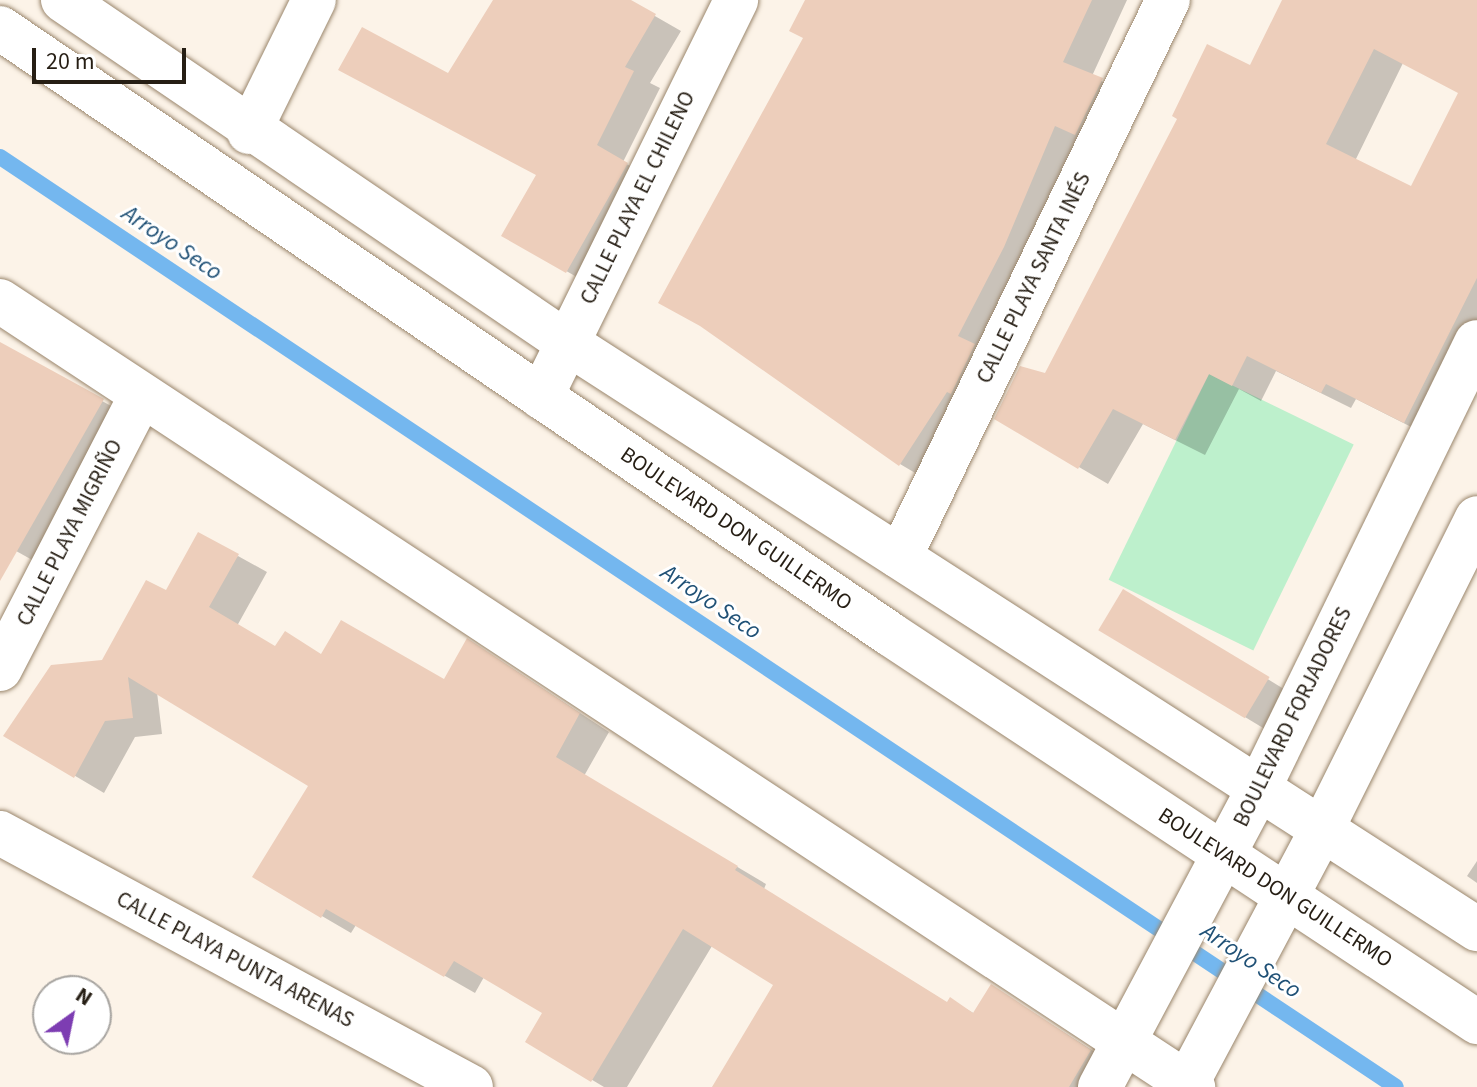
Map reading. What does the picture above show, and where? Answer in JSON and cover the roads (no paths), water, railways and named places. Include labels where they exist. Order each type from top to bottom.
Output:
[{"type":"street","points":[[63,0],[249,132],[566,342],[1477,929]]},
{"type":"street","points":[[249,132],[314,0]]},
{"type":"street","name":"CALLE PLAYA EL CHILENO","points":[[541,397],[736,0]]},
{"type":"street","name":"CALLE PLAYA SANTA INÉS","points":[[900,557],[1168,0]]},
{"type":"street","name":"BOULEVARD DON GUILLERMO","points":[[0,28],[1219,864],[1477,1022]]},
{"type":"street","points":[[0,301],[1122,1045],[1193,1076],[1323,827],[1477,518]]},
{"type":"street","name":"BOULEVARD FORJADORES","points":[[1100,1087],[1259,788],[1477,342]]},
{"type":"street","name":"CALLE PLAYA MIGRIÑO","points":[[0,669],[141,396]]},
{"type":"street","name":"CALLE PLAYA PUNTA ARENAS","points":[[0,833],[471,1087]]},
{"type":"waterway","name":"Arroyo Seco","points":[[0,157],[1396,1087]]}]
